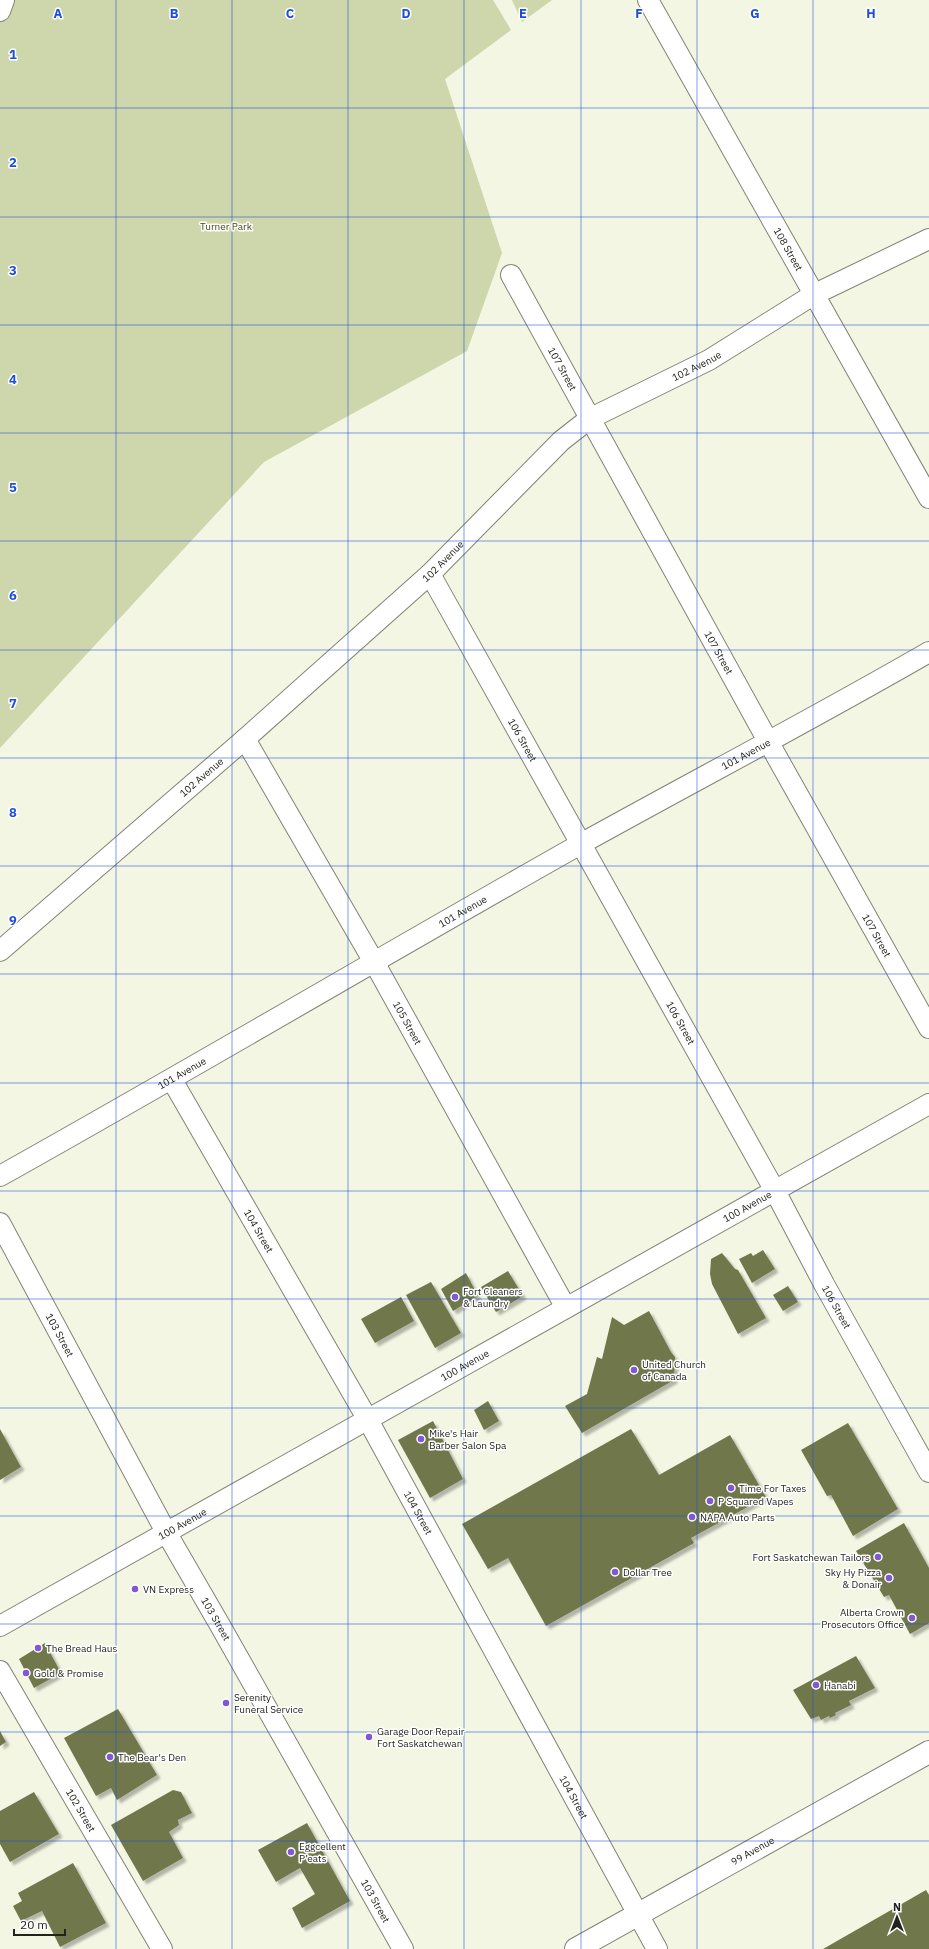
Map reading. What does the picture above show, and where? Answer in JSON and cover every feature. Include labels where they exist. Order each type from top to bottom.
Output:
[{"type":"main road","name":"99 Avenue","points":[[576,1949],[929,1752]]},
{"type":"street","points":[[0,11],[4,0]]},
{"type":"street","name":"108 Street","points":[[648,0],[929,498]]},
{"type":"street","name":"102 Avenue","points":[[0,951],[245,739],[430,574],[561,441],[589,419],[709,360],[813,294],[929,239]]},
{"type":"street","name":"107 Street","points":[[511,275],[589,419],[929,1028]]},
{"type":"street","name":"106 Street","points":[[430,574],[580,845],[775,1191],[824,1284],[929,1472]]},
{"type":"street","name":"101 Avenue","points":[[0,1176],[172,1080],[374,962],[580,845],[769,743],[929,652]]},
{"type":"street","name":"105 Street","points":[[245,739],[374,962],[566,1308]]},
{"type":"street","name":"104 Street","points":[[172,1080],[368,1420],[657,1949]]},
{"type":"street","name":"100 Avenue","points":[[0,1626],[929,1104]]},
{"type":"street","name":"103 Street","points":[[0,1223],[166,1532],[403,1949]]},
{"type":"street","name":"102 Street","points":[[0,1671],[162,1949]]},
{"type":"green space","name":"Turner Park","points":[[0,0],[493,0],[511,30],[445,79],[502,253],[467,351],[264,462],[0,748]]},
{"type":"green space","points":[[512,0],[552,0],[522,22]]},
{"type":"building","points":[[763,1250],[775,1269],[752,1283],[739,1259],[751,1253],[753,1256]]},
{"type":"building","points":[[722,1253],[735,1269],[738,1270],[766,1318],[738,1334],[712,1284],[710,1274],[711,1259]]},
{"type":"building","points":[[508,1271],[523,1296],[496,1312],[481,1287]]},
{"type":"building","points":[[466,1273],[478,1296],[453,1311],[441,1289]]},
{"type":"building","points":[[431,1282],[461,1333],[435,1348],[406,1295]]},
{"type":"building","points":[[788,1286],[798,1302],[783,1311],[773,1295]]},
{"type":"building","points":[[401,1297],[414,1321],[375,1343],[361,1319]]},
{"type":"building","name":"United Church of Canada","points":[[649,1311],[675,1357],[674,1380],[582,1433],[565,1406],[587,1394],[597,1357],[602,1359],[612,1317],[624,1325]]},
{"type":"building","points":[[488,1401],[499,1421],[484,1430],[474,1410]]},
{"type":"building","points":[[433,1421],[463,1479],[430,1498],[398,1440]]},
{"type":"building","points":[[848,1423],[898,1509],[853,1536],[831,1495],[827,1496],[801,1450]]},
{"type":"building","points":[[0,1429],[21,1467],[0,1480]]},
{"type":"building","points":[[631,1429],[659,1475],[730,1435],[766,1497],[691,1538],[694,1543],[546,1626],[508,1558],[488,1569],[462,1524]]},
{"type":"building","points":[[904,1523],[929,1568],[929,1623],[910,1634],[889,1595],[884,1597],[856,1551]]},
{"type":"building","points":[[45,1643],[61,1673],[34,1688],[19,1659]]},
{"type":"building","points":[[856,1656],[875,1688],[849,1701],[851,1705],[835,1713],[836,1715],[830,1718],[829,1716],[821,1720],[819,1716],[811,1719],[793,1690]]},
{"type":"building","name":"The Bear's Den","points":[[118,1709],[157,1775],[117,1800],[111,1788],[96,1796],[64,1738]]},
{"type":"building","points":[[0,1731],[6,1742],[0,1746]]},
{"type":"building","points":[[173,1790],[181,1792],[192,1813],[178,1820],[179,1825],[169,1832],[183,1858],[143,1881],[111,1825]]},
{"type":"building","points":[[34,1792],[59,1834],[10,1862],[0,1844],[0,1811]]},
{"type":"building","points":[[307,1823],[350,1901],[302,1928],[292,1908],[315,1894],[300,1868],[276,1882],[258,1850]]},
{"type":"building","points":[[73,1863],[106,1923],[60,1947],[42,1911],[21,1921],[13,1906],[22,1901],[18,1893]]},
{"type":"building","points":[[926,1890],[929,1895],[929,1949],[823,1949]]},
{"type":"place","name":"Fort Cleaners & Laundry","points":[[455,1297]]},
{"type":"place","name":"United Church of Canada","points":[[634,1370]]},
{"type":"place","name":"Mike's Hair Barber Salon Spa","points":[[421,1439]]},
{"type":"place","name":"Time For Taxes","points":[[731,1488]]},
{"type":"place","name":"P Squared Vapes","points":[[710,1501]]},
{"type":"place","name":"NAPA Auto Parts","points":[[692,1517]]},
{"type":"place","name":"Fort Saskatchewan Tailors","points":[[878,1557]]},
{"type":"place","name":"Dollar Tree","points":[[615,1572]]},
{"type":"place","name":"Sky Hy Pizza & Donair","points":[[889,1578]]},
{"type":"place","name":"VN Express","points":[[135,1589]]},
{"type":"place","name":"Alberta Crown Prosecutors Office","points":[[912,1618]]},
{"type":"place","name":"The Bread Haus","points":[[38,1648]]},
{"type":"place","name":"Gold & Promise","points":[[26,1673]]},
{"type":"place","name":"Hanabi","points":[[816,1685]]},
{"type":"place","name":"Serenity Funeral Service","points":[[226,1703]]},
{"type":"place","name":"Garage Door Repair Fort Saskatchewan","points":[[369,1737]]},
{"type":"place","name":"The Bear's Den","points":[[110,1757]]},
{"type":"place","name":"Eggcellent P’eats","points":[[291,1852]]}]
